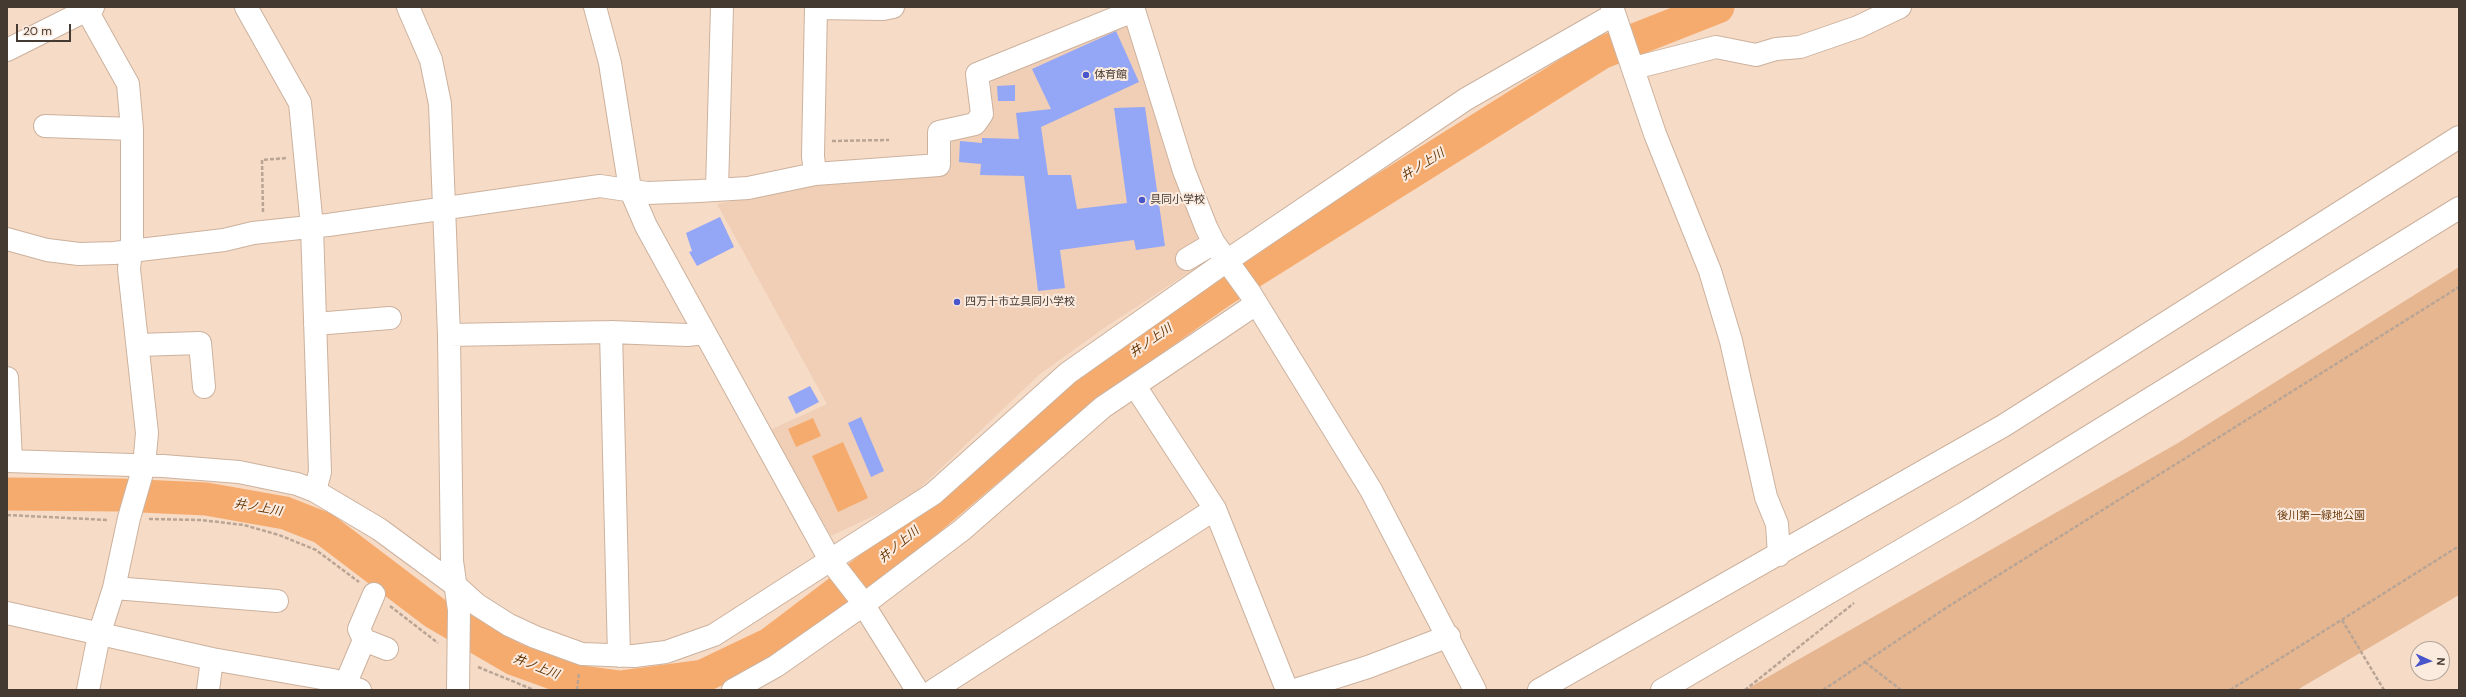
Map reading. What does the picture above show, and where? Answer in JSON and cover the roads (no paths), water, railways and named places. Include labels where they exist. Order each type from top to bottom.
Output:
[{"type":"street","points":[[246,7],[300,103],[312,227],[320,472],[315,491]]},
{"type":"street","points":[[408,7],[431,60],[440,104],[449,335],[452,561],[459,610],[458,690]]},
{"type":"street","points":[[595,7],[610,63],[630,189],[646,226],[833,562],[861,601],[917,690]]},
{"type":"street","points":[[717,189],[722,7]]},
{"type":"street","points":[[815,174],[816,8],[883,9],[893,7]]},
{"type":"street","points":[[1631,62],[1716,47],[1756,55],[1776,49],[1800,47],[1858,27],[1900,7]]},
{"type":"street","points":[[7,50],[88,8],[128,84],[132,129],[132,251],[130,270],[147,433],[142,474],[129,518],[114,588],[99,635],[88,690]]},
{"type":"street","points":[[7,239],[47,250],[79,254],[132,251],[224,240],[258,232],[312,227],[600,186],[630,189],[647,193],[748,188],[815,174],[939,165],[939,132],[975,124],[982,114],[977,74],[1133,9],[1184,171],[1214,243],[1230,262],[1371,490],[1475,690]]},
{"type":"street","points":[[7,378],[9,461],[142,474],[238,472],[297,484],[315,491],[373,525],[455,585],[476,604],[509,625],[535,637],[582,654],[619,656],[666,652],[714,635],[833,562],[933,494],[1068,373],[1466,99],[1614,17],[1655,134],[1710,271],[1731,341],[1766,497],[1777,524],[1778,555]]},
{"type":"street","points":[[45,126],[132,129]]},
{"type":"street","points":[[1539,690],[2003,426],[2459,137]]},
{"type":"street","points":[[1662,690],[1964,514],[2459,208]]},
{"type":"street","points":[[1187,259],[1214,243]]},
{"type":"street","points":[[732,690],[776,666],[861,601],[962,530],[1103,407],[1135,386],[1253,299]]},
{"type":"street","points":[[315,324],[390,318]]},
{"type":"street","points":[[449,335],[611,332],[687,335],[704,332]]},
{"type":"street","points":[[611,332],[619,656]]},
{"type":"street","points":[[138,345],[200,343],[204,387]]},
{"type":"street","points":[[1135,386],[1215,509],[1288,690]]},
{"type":"street","points":[[934,690],[1215,509]]},
{"type":"street","points":[[114,588],[277,600]]},
{"type":"street","points":[[7,614],[212,659],[332,680],[353,687],[364,640],[359,629],[374,594]]},
{"type":"street","points":[[1295,690],[1368,667],[1448,636]]},
{"type":"street","points":[[364,640],[387,649]]},
{"type":"street","points":[[208,690],[212,659]]},
{"type":"waterway","name":"井ノ上川","points":[[7,494],[120,495],[206,499],[285,513],[323,528],[435,613],[514,659],[575,681],[620,687],[703,676],[770,644],[886,556],[1084,388],[1220,292],[1601,53],[1718,7]]},
{"type":"place","name":"体育館","points":[[1086,75]]},
{"type":"place","name":"具同小学校","points":[[1142,200]]},
{"type":"place","name":"四万十市立具同小学校","points":[[957,302]]},
{"type":"park label","name":"後川第一緑地公園","points":[[2321,516]]}]
